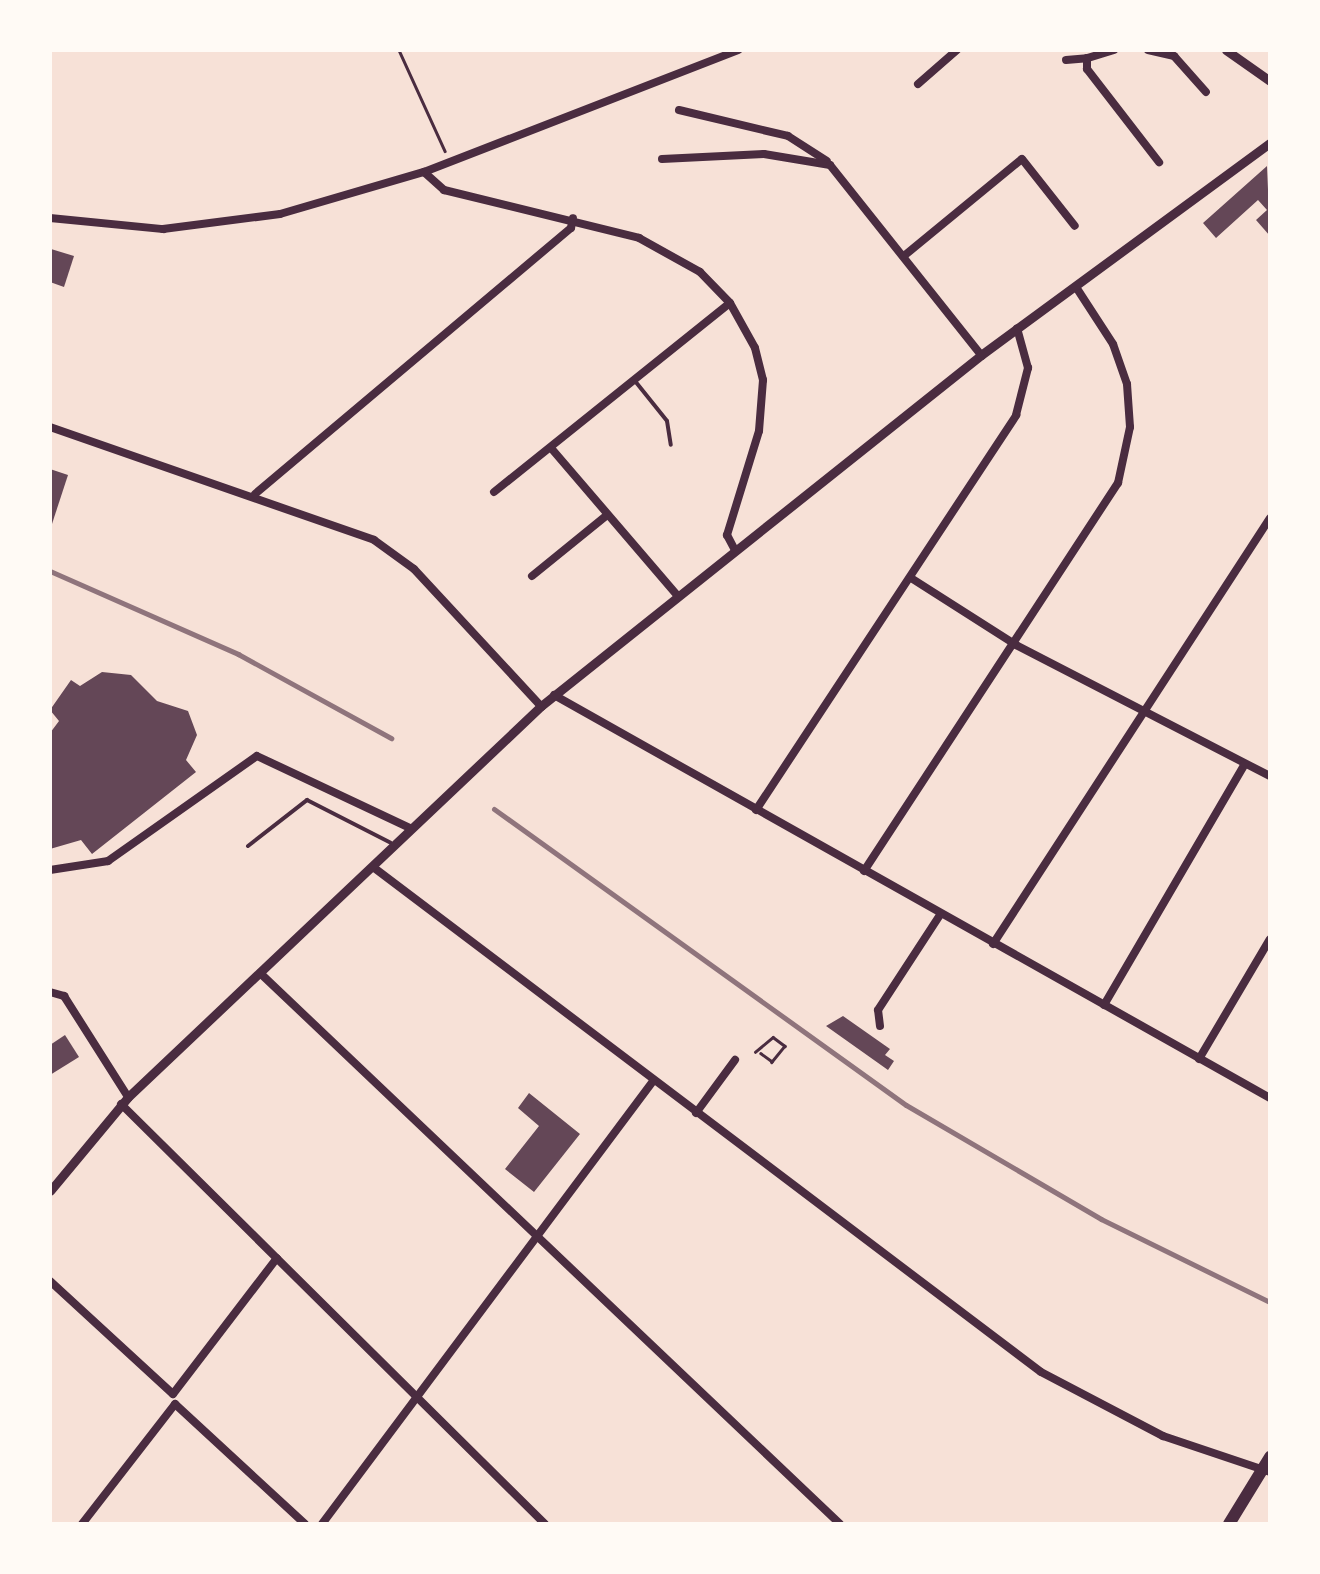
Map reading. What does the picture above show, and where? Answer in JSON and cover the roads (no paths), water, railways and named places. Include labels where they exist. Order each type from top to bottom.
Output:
[{"type":"highway","points":[[1229,1524],[1266,1470],[1270,1456]]},
{"type":"street","points":[[50,218],[132,228],[207,226],[280,214],[424,172],[738,50]]},
{"type":"street","points":[[918,84],[956,50]]},
{"type":"street","points":[[1066,60],[1114,50]]},
{"type":"street","points":[[1148,50],[1174,56],[1206,92]]},
{"type":"street","points":[[1226,50],[1270,81]]},
{"type":"street","points":[[1087,58],[1087,69],[1159,162]]},
{"type":"street","points":[[679,110],[788,136],[830,164],[981,355]]},
{"type":"street","points":[[50,1190],[125,1100],[541,706],[981,355],[1270,143]]},
{"type":"street","points":[[662,159],[764,154],[830,164]]},
{"type":"street","points":[[905,256],[1022,159],[1075,226]]},
{"type":"street","points":[[424,172],[444,190],[573,218],[672,254],[730,303],[763,380],[759,431],[726,535],[736,550]]},
{"type":"street","points":[[255,494],[571,228],[573,218]]},
{"type":"street","points":[[1057,226],[1068,218]]},
{"type":"street","points":[[864,871],[1016,645],[1118,483],[1128,441],[1124,370],[1076,287]]},
{"type":"street","points":[[494,492],[730,303]]},
{"type":"street","points":[[756,810],[1021,404],[1028,353],[1018,328]]},
{"type":"street","points":[[50,427],[353,530],[404,560],[541,706]]},
{"type":"street","points":[[550,448],[678,596]]},
{"type":"street","points":[[532,576],[607,515]]},
{"type":"street","points":[[993,944],[1270,518]]},
{"type":"street","points":[[911,578],[1016,645],[1270,776]]},
{"type":"street","points":[[554,695],[1270,1098]]},
{"type":"street","points":[[50,870],[108,861],[257,756],[412,829]]},
{"type":"street","points":[[1104,1005],[1245,764]]},
{"type":"street","points":[[372,867],[1041,1372],[1163,1436],[1266,1470]]},
{"type":"street","points":[[880,1026],[878,1010],[940,915]]},
{"type":"street","points":[[1199,1058],[1270,939]]},
{"type":"street","points":[[260,974],[840,1524]]},
{"type":"street","points":[[50,992],[64,996],[125,1100],[276,1258],[545,1524]]},
{"type":"street","points":[[696,1113],[735,1060]]},
{"type":"street","points":[[322,1524],[653,1080]]},
{"type":"street","points":[[82,1524],[276,1258]]},
{"type":"street","points":[[50,1281],[305,1524]]},
{"type":"lane","points":[[634,380],[667,421],[672,445]]},
{"type":"lane","points":[[248,846],[307,800],[394,847]]},
{"type":"railway","points":[[50,571],[238,654],[391,738]]},
{"type":"railway","points":[[494,809],[906,1105],[1101,1219],[1270,1302]]}]
